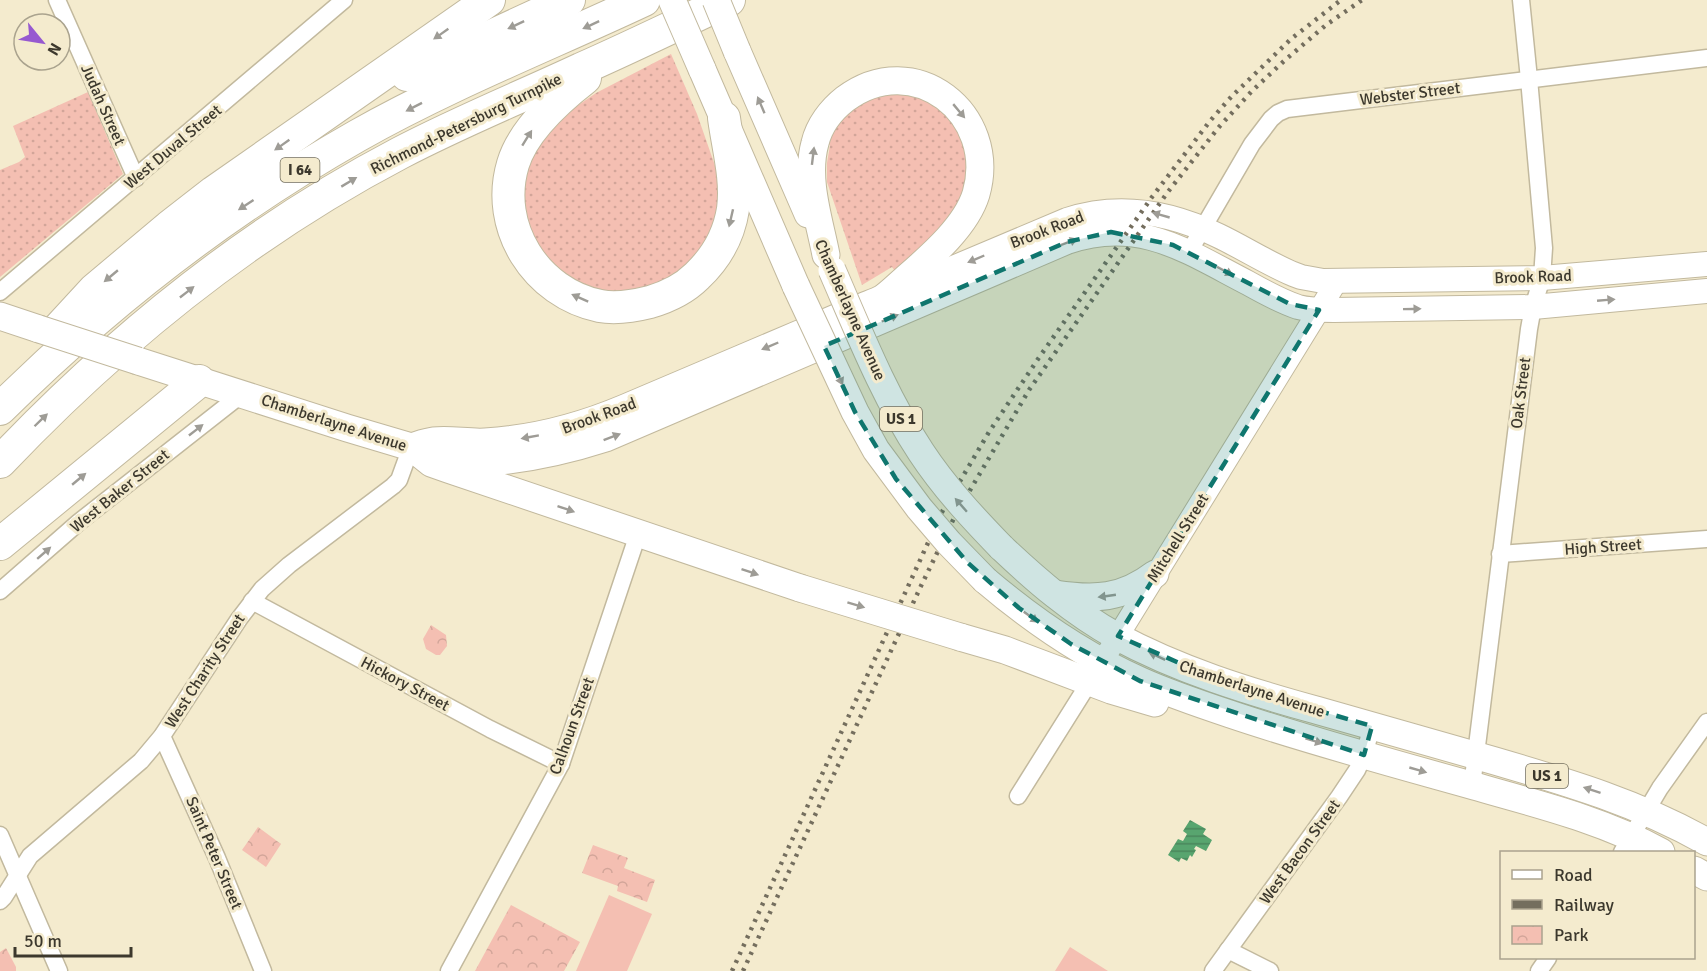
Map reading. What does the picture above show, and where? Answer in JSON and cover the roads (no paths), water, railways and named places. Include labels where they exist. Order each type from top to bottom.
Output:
[{"type":"highway","points":[[0,388],[94,290],[169,227],[214,192],[489,0]]},
{"type":"highway","points":[[331,111],[569,0]]},
{"type":"highway","name":"I 64","points":[[0,409],[69,343],[144,279],[285,179],[358,136],[440,93],[644,0]]},
{"type":"highway","name":"Richmond-Petersburg Turnpike","points":[[0,462],[61,401],[143,327],[275,228],[400,153],[477,115],[729,0]]},
{"type":"highway","points":[[621,50],[563,95],[532,129],[513,163],[508,198],[513,228],[528,258],[539,272],[554,284],[581,300],[601,306],[620,307],[657,300],[676,292],[697,276],[723,242],[733,209],[735,188],[724,118]]},
{"type":"highway","points":[[0,544],[199,381]]},
{"type":"main road","name":"Chamberlayne Avenue","points":[[672,0],[796,286],[855,412],[876,450],[919,508],[985,580],[1018,608],[1047,628],[1096,672],[1111,690],[1208,719],[1264,725],[1563,812],[1627,845],[1656,851]]},
{"type":"main road","name":"Chamberlayne Avenue","points":[[716,0],[871,361],[907,429],[940,479],[975,521],[1053,594],[1118,636],[1175,664],[1211,678],[1256,693],[1561,780],[1647,811],[1707,842]]},
{"type":"main road","points":[[829,262],[813,189],[811,167],[814,145],[823,123],[838,105],[863,87],[877,82],[907,82],[940,94],[955,105],[968,122],[976,140],[980,157],[980,175],[975,197],[961,224],[927,259],[882,298]]},
{"type":"main road","name":"Brook Road","points":[[421,455],[434,441],[465,443],[516,440],[550,434],[615,413],[1067,220],[1108,211],[1154,213],[1202,229],[1293,274],[1312,280],[1542,278],[1707,264]]},
{"type":"main road","name":"Brook Road","points":[[421,455],[476,464],[513,462],[561,453],[607,439],[1083,237],[1104,233],[1127,233],[1157,240],[1189,252],[1266,293],[1307,309],[1533,307],[1707,291]]},
{"type":"main road","name":"Chamberlayne Avenue","points":[[4,317],[242,394],[421,455],[638,534],[800,588],[1016,654],[1096,672]]},
{"type":"main road","points":[[1053,594],[1080,597],[1112,596],[1133,589],[1155,574]]},
{"type":"street","name":"Judah Street","points":[[57,0],[136,178]]},
{"type":"street","name":"West Duval Street","points":[[0,292],[344,0]]},
{"type":"street","name":"Oak Street","points":[[1472,786],[1527,340],[1533,307],[1542,278],[1544,248],[1521,0]]},
{"type":"street","name":"Webster Street","points":[[1189,252],[1252,144],[1278,113],[1309,106],[1707,58]]},
{"type":"street","name":"Mitchell Street","points":[[1018,796],[1337,281]]},
{"type":"street","name":"West Baker Street","points":[[0,591],[80,522],[242,394]]},
{"type":"street","name":"West Charity Street","points":[[0,901],[30,856],[141,761],[162,736],[252,601],[268,583],[393,486],[421,455]]},
{"type":"street","name":"Calhoun Street","points":[[449,971],[561,764],[638,534]]},
{"type":"street","name":"High Street","points":[[1500,554],[1707,539]]},
{"type":"street","name":"Hickory Street","points":[[252,601],[490,729],[561,764]]},
{"type":"street","points":[[1627,845],[1660,788],[1707,722]]},
{"type":"street","name":"West Bacon Street","points":[[1213,971],[1357,770],[1372,726]]},
{"type":"street","name":"Saint Peter Street","points":[[162,736],[217,858],[263,971]]},
{"type":"street","points":[[0,835],[59,971]]},
{"type":"street","points":[[1228,950],[1270,971]]},
{"type":"railway","points":[[732,971],[943,510],[989,432],[1152,197],[1210,121],[1232,96],[1291,39],[1341,0]]},
{"type":"railway","points":[[743,971],[956,514],[1029,390],[1167,193],[1219,127],[1284,61],[1326,25],[1362,0]]}]
